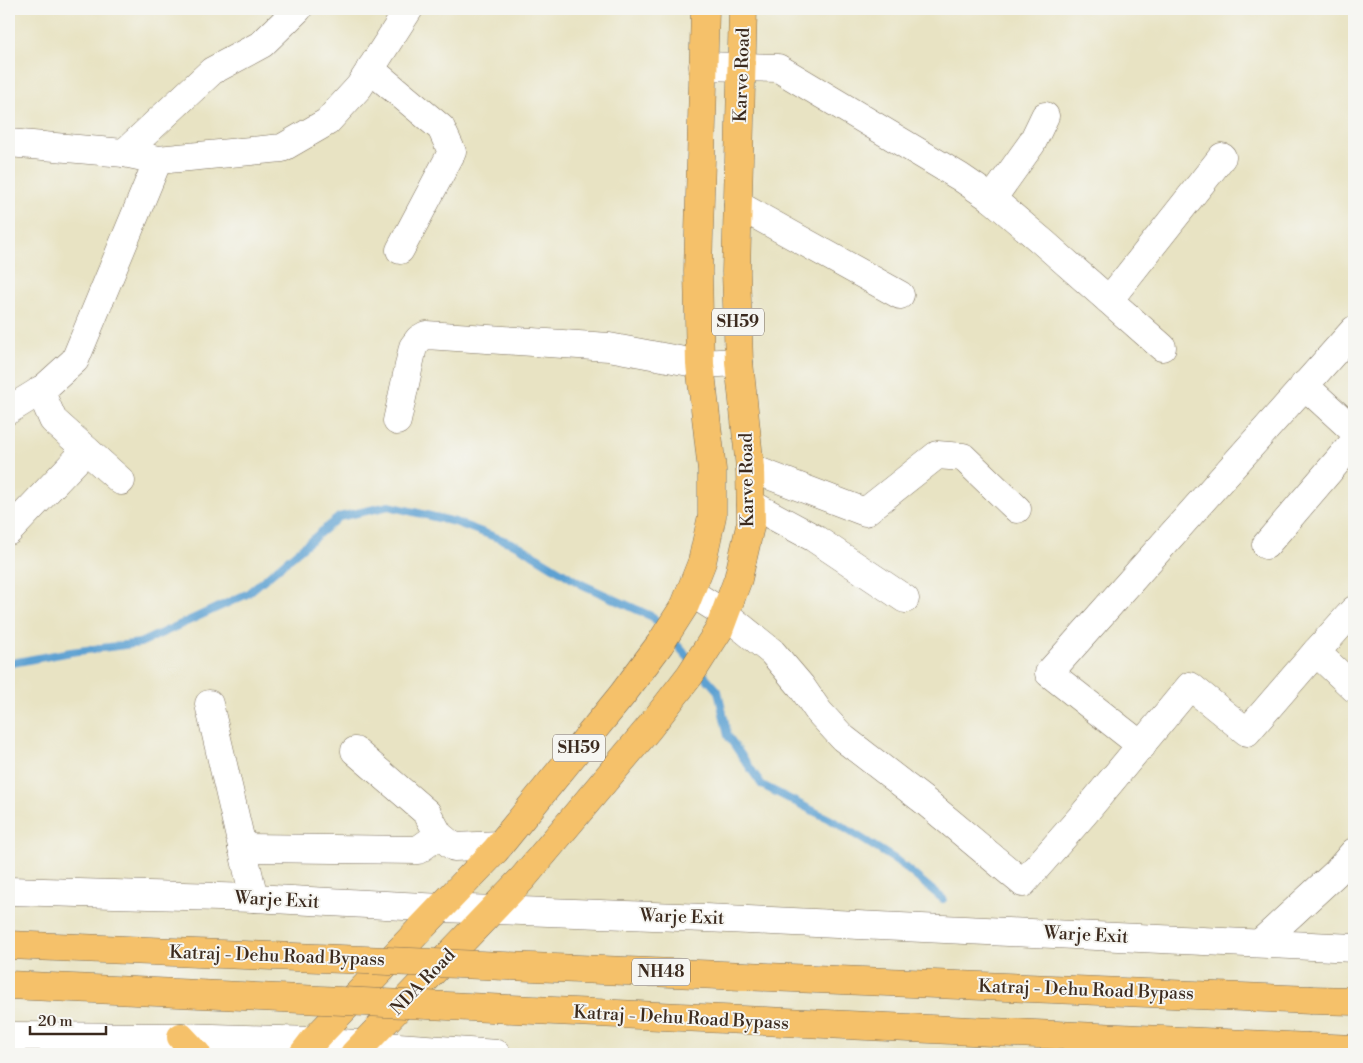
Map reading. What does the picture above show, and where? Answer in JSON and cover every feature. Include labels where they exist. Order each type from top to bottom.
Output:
[{"type":"main road","name":"Karve Road","points":[[498,848],[622,695],[660,644],[688,598],[702,562],[712,516],[712,470],[700,364],[698,271],[704,9]]},
{"type":"main road","name":"Karve Road","points":[[493,909],[523,878],[649,728],[690,675],[722,622],[738,579],[751,522],[750,468],[739,362],[736,272],[744,9]]},
{"type":"main road","name":"SH59","points":[[308,1048],[498,848]]},
{"type":"main road","name":"NDA Road","points":[[358,1050],[493,909]]},
{"type":"main road","name":"Katraj - Dehu Road Bypass","points":[[9,945],[1354,1001]]},
{"type":"main road","name":"Katraj - Dehu Road Bypass","points":[[9,985],[1354,1049]]},
{"type":"street","points":[[124,153],[212,70],[262,44],[298,9]]},
{"type":"street","points":[[9,142],[124,153],[158,160],[282,148],[326,122],[359,87],[409,9]]},
{"type":"street","points":[[703,66],[778,68],[960,177],[992,199],[1162,347]]},
{"type":"street","points":[[370,69],[441,128],[452,152],[400,250]]},
{"type":"street","points":[[992,199],[1032,142],[1045,116]]},
{"type":"street","points":[[1109,300],[1222,157]]},
{"type":"street","points":[[9,410],[40,390],[75,360],[158,160]]},
{"type":"street","points":[[738,205],[900,295]]},
{"type":"street","points":[[1142,746],[1049,672],[1354,330]]},
{"type":"street","points":[[397,422],[412,348],[419,339],[426,335],[609,347],[700,364],[739,362]]},
{"type":"street","points":[[1304,385],[1354,431]]},
{"type":"street","points":[[40,390],[53,420],[121,481]]},
{"type":"street","points":[[1266,545],[1354,442]]},
{"type":"street","points":[[9,531],[86,450]]},
{"type":"street","points":[[750,468],[865,512],[937,455],[963,457],[1017,509]]},
{"type":"street","points":[[751,504],[814,538],[905,599]]},
{"type":"street","points":[[688,598],[722,622],[772,652],[801,686],[819,712],[843,738],[927,803],[1023,883],[1084,816],[1190,686],[1247,732],[1354,610]]},
{"type":"street","points":[[1316,652],[1354,688]]},
{"type":"street","points":[[209,704],[254,898]]},
{"type":"street","points":[[355,751],[427,813],[439,834],[454,848],[498,848]]},
{"type":"street","points":[[242,848],[418,850],[439,834]]},
{"type":"street","points":[[1260,943],[1336,873],[1354,852]]},
{"type":"street","name":"Warje Exit","points":[[9,891],[254,898],[1354,948]]},
{"type":"street","points":[[9,1036],[189,1046],[497,1054]]},
{"type":"waterway","points":[[9,665],[71,652],[140,643],[247,594],[339,517],[389,506],[455,522],[519,546],[581,584],[653,617],[663,629]]},
{"type":"waterway","points":[[670,637],[718,691],[728,736],[762,785],[835,822],[896,860],[943,899]]}]
